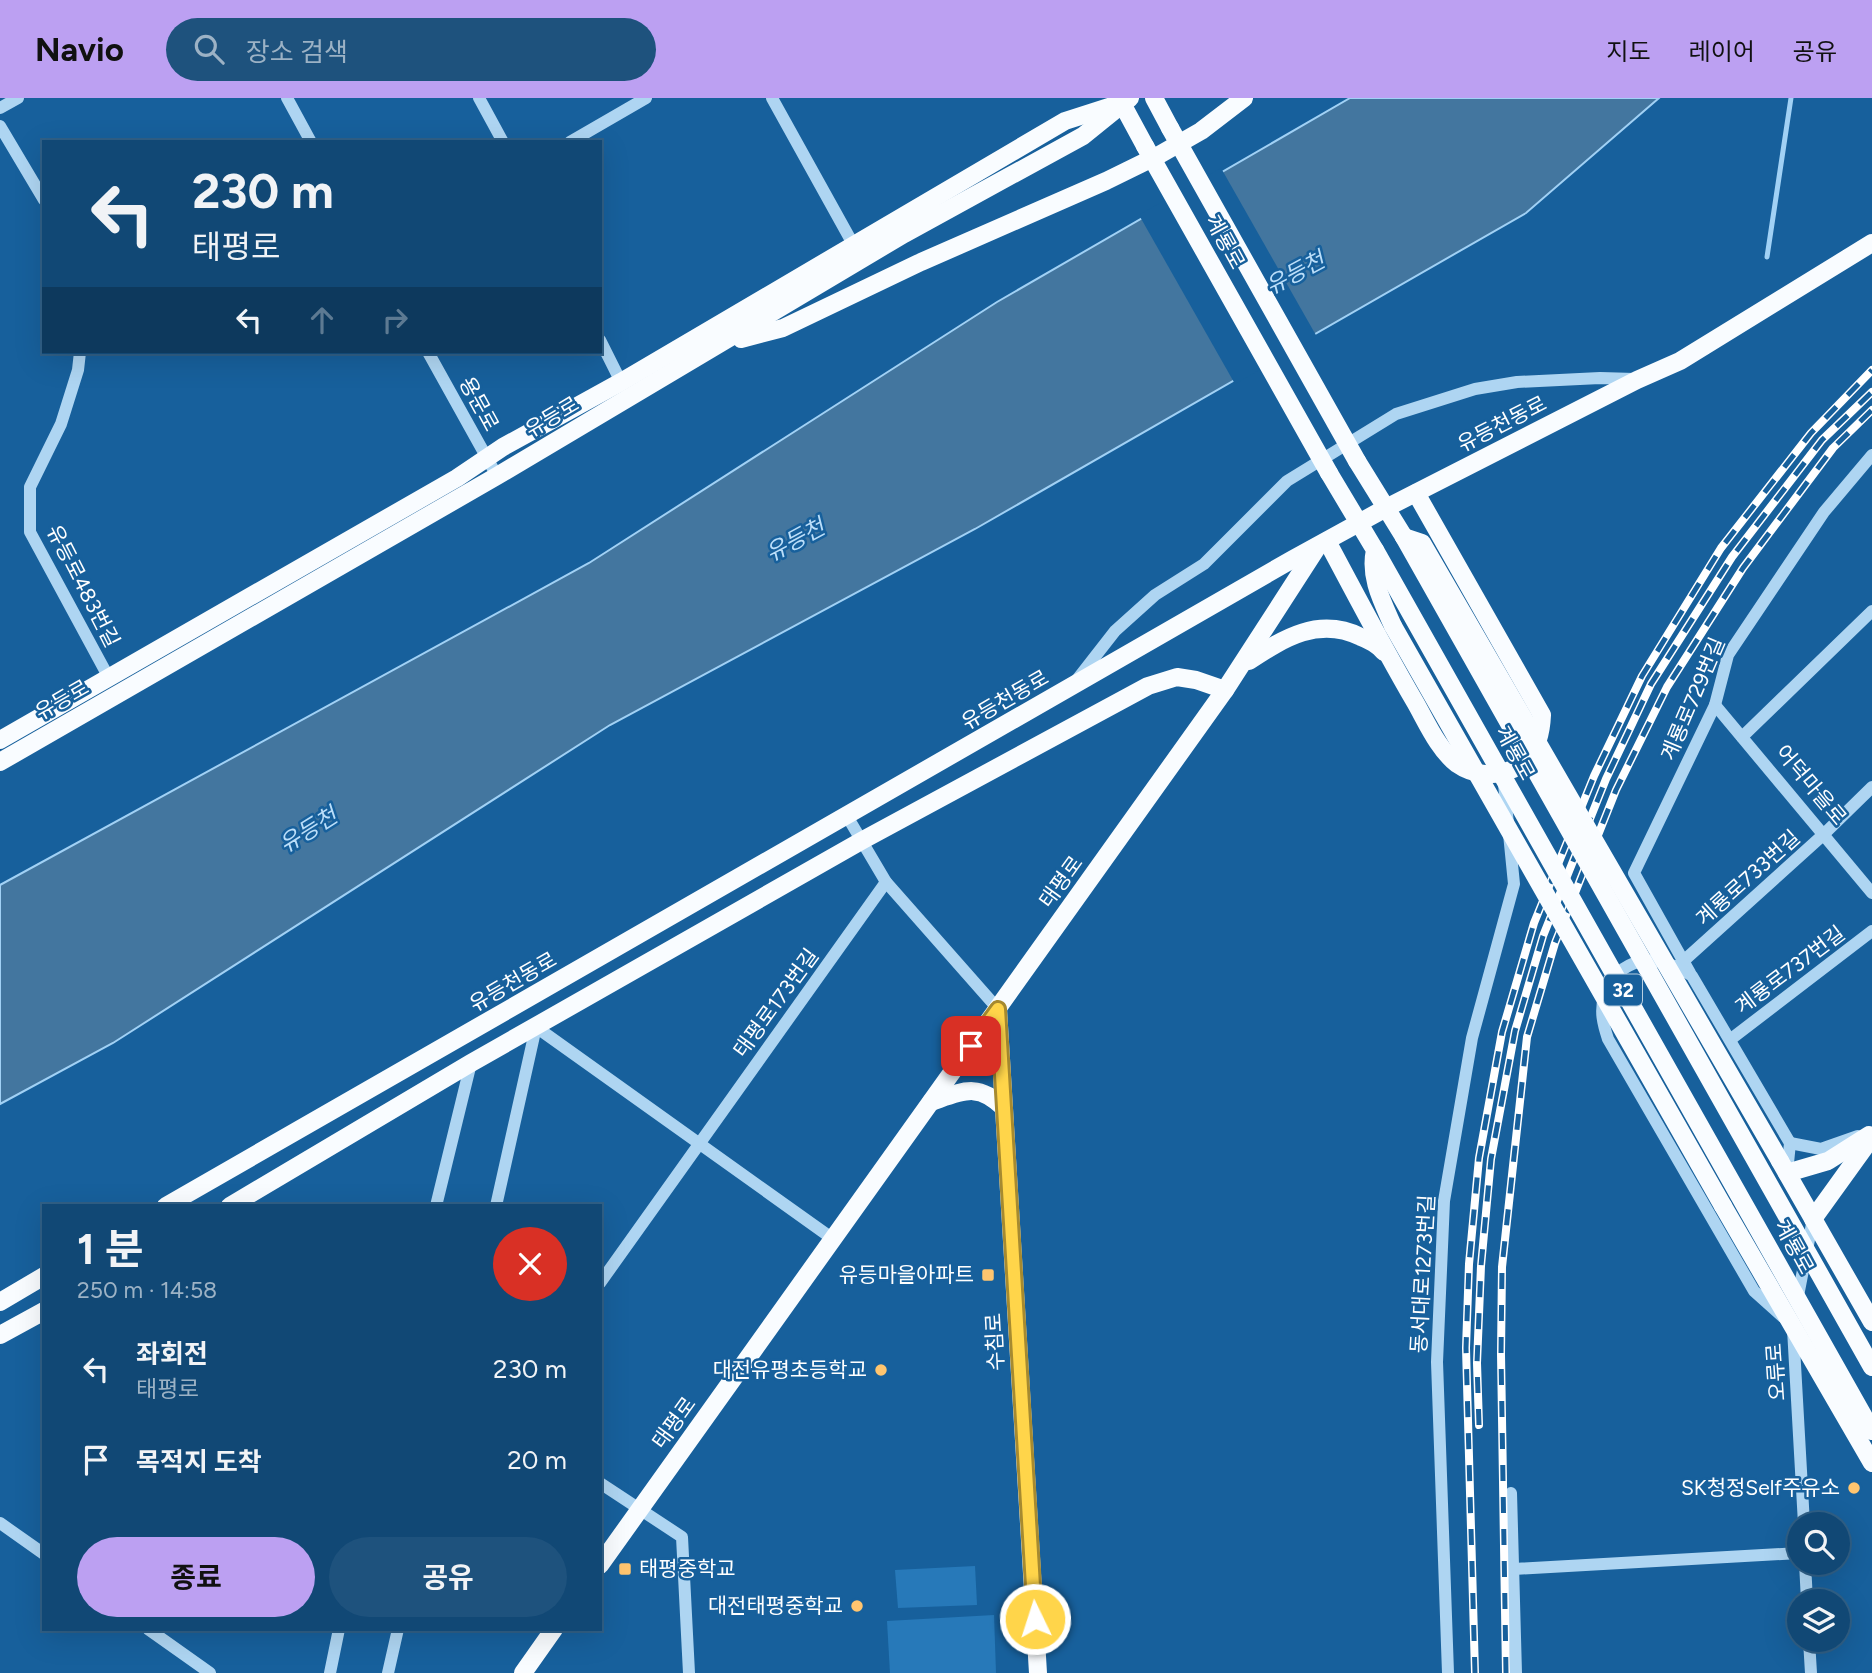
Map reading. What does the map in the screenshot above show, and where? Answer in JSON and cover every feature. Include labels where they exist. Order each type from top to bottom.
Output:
[{"type":"main road","name":"계룡로","points":[[1154,98],[1872,1367]]},
{"type":"main road","points":[[721,344],[782,328],[921,262],[1106,181],[1159,156],[1201,131],[1244,98]]},
{"type":"main road","name":"유등로","points":[[0,740],[457,478],[486,457],[621,382],[1065,121],[1124,100]]},
{"type":"main road","name":"유등로","points":[[0,762],[497,476],[904,234],[1083,136],[1124,100]]},
{"type":"main road","name":"계룡로","points":[[1124,100],[1145,146],[1872,1431]]},
{"type":"main road","name":"유등천동로","points":[[169,1204],[1358,523],[1680,360],[1872,243]]},
{"type":"main road","points":[[1323,544],[1439,743],[1457,764],[1486,775],[1503,773],[1519,766],[1531,755],[1541,733],[1542,715],[1416,493]]},
{"type":"main road","points":[[1404,537],[1422,542],[1870,1315]]},
{"type":"main road","name":"태평로","points":[[602,1561],[1225,690],[1323,544]]},
{"type":"main road","points":[[1375,550],[1372,564],[1378,592],[1393,626],[1872,1463]]},
{"type":"main road","points":[[1243,664],[1282,639],[1326,627],[1348,630],[1378,645],[1397,671]]},
{"type":"main road","points":[[233,1204],[471,1063],[863,840],[1148,686],[1177,677],[1225,690]]},
{"type":"main road","name":"수침로","points":[[998,1009],[1038,1673]]},
{"type":"main road","points":[[931,1102],[965,1091],[989,1094],[1003,1108]]},
{"type":"main road","points":[[1784,1167],[1828,1161],[1872,1134]]},
{"type":"main road","points":[[1813,1219],[1872,1134]]},
{"type":"main road","points":[[0,1302],[42,1277]]},
{"type":"main road","points":[[0,1335],[42,1312]]},
{"type":"main road","points":[[523,1673],[553,1631]]},
{"type":"street","points":[[0,108],[18,98]]},
{"type":"street","points":[[287,98],[310,140]]},
{"type":"street","points":[[479,98],[502,140]]},
{"type":"street","points":[[573,140],[646,98]]},
{"type":"street","points":[[772,98],[853,244]]},
{"type":"street","points":[[0,127],[42,197]]},
{"type":"street","points":[[602,344],[621,382]]},
{"type":"street","name":"유등로483번길","points":[[80,354],[78,370],[61,424],[30,487],[30,532],[109,678]]},
{"type":"street","name":"용문로","points":[[429,354],[497,476]]},
{"type":"street","points":[[1069,690],[1115,631],[1156,595],[1204,564],[1287,481],[1396,414],[1475,389],[1517,382],[1600,378],[1637,380]]},
{"type":"street","name":"계룡로729번길","points":[[1731,1039],[1692,976],[1681,964],[1634,873],[1715,705],[1728,655],[1825,512],[1872,455]]},
{"type":"street","points":[[1742,737],[1872,611]]},
{"type":"street","name":"어덕마을로","points":[[1715,705],[1872,893]]},
{"type":"street","name":"동서대로1273번길","points":[[1448,1673],[1437,1362],[1444,1201],[1472,1038],[1514,884],[1503,773]]},
{"type":"street","name":"계룡로733번길","points":[[1681,964],[1872,788]]},
{"type":"street","points":[[847,816],[886,883],[998,1009]]},
{"type":"street","name":"태평로173번길","points":[[602,1280],[886,883]]},
{"type":"street","name":"계룡로737번길","points":[[1731,1039],[1872,931]]},
{"type":"street","points":[[1681,964],[1662,960],[1629,966],[1616,976],[1606,990],[1602,1023],[1608,1039],[1754,1291],[1792,1325]]},
{"type":"street","points":[[496,1204],[536,1027],[833,1239]]},
{"type":"street","points":[[1731,1039],[1790,1143],[1784,1167]]},
{"type":"street","points":[[436,1204],[471,1063]]},
{"type":"street","points":[[1790,1143],[1821,1149],[1872,1134]]},
{"type":"street","name":"오류로","points":[[1803,1512],[1792,1325],[1813,1219]]},
{"type":"street","points":[[602,1484],[682,1537],[689,1673]]},
{"type":"street","points":[[1511,1493],[1516,1673]]},
{"type":"street","points":[[0,1523],[42,1553]]},
{"type":"street","points":[[1514,1569],[1787,1554]]},
{"type":"street","points":[[151,1631],[210,1673]]},
{"type":"street","points":[[330,1673],[339,1631]]},
{"type":"street","points":[[388,1673],[398,1631]]},
{"type":"street","points":[[1810,1652],[1811,1673]]},
{"type":"shaded area","points":[[975,1566],[977,1605],[898,1608],[895,1570]]},
{"type":"shaded area","points":[[994,1615],[996,1673],[890,1673],[887,1621]]},
{"type":"water","name":"유등천","points":[[1350,98],[1659,98],[1526,213],[975,529],[610,725],[113,1043],[0,1104],[0,885],[589,563],[997,302]]},
{"type":"pier","points":[[1221,168],[1317,337],[1235,384],[1139,215]]},
{"type":"waterway","points":[[1767,257],[1791,98]]},
{"type":"railway","points":[[1475,1673],[1466,1348],[1469,1264],[1479,1158],[1502,1032],[1534,923],[1594,776],[1642,676],[1721,548],[1811,433],[1872,370]]},
{"type":"railway","points":[[1479,1425],[1477,1363],[1481,1266],[1491,1159],[1515,1031],[1543,936],[1606,779],[1651,684],[1732,557],[1822,440],[1872,392]]},
{"type":"railway","points":[[1506,1673],[1502,1267],[1527,1037],[1555,943],[1616,790],[1667,687],[1743,568],[1833,448],[1872,410]]},
{"type":"place","name":"유등마을아파트","points":[[988,1275]]},
{"type":"place","name":"대전유평초등학교","points":[[881,1370]]},
{"type":"place","name":"SK청정Self주유소","points":[[1854,1488]]},
{"type":"place","name":"태평중학교","points":[[625,1569]]},
{"type":"place","name":"대전태평중학교","points":[[857,1606]]},
{"type":"route","points":[[971,1046],[998,1009],[1035,1619]]}]
